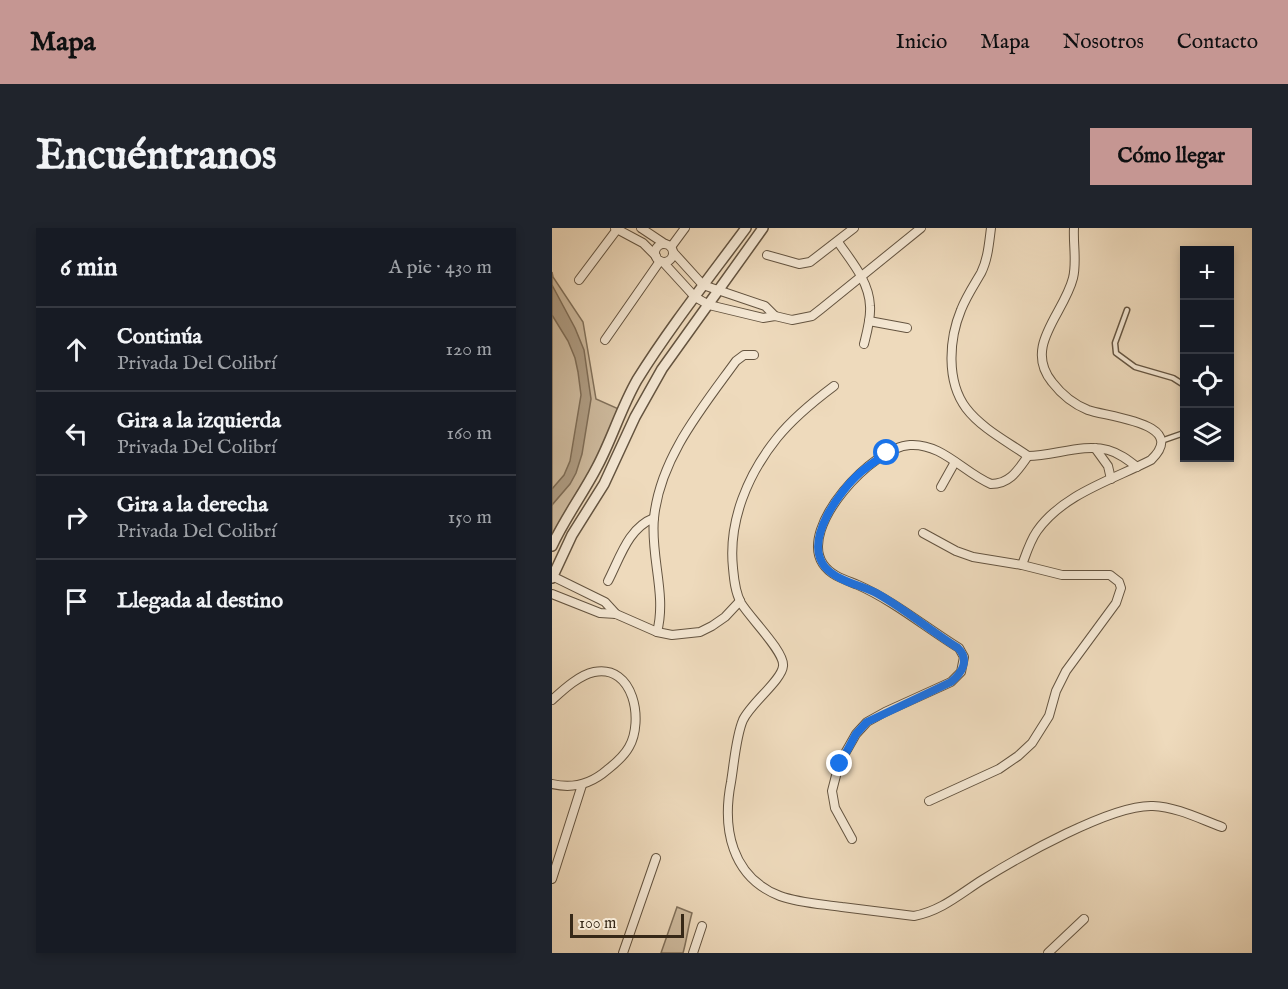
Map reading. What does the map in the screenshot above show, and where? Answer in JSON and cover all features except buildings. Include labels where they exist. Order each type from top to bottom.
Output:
[{"type":"street","points":[[641,228],[670,248],[703,285],[765,306],[775,316]]},
{"type":"street","points":[[659,260],[671,258],[670,248],[685,228]]},
{"type":"street","points":[[552,546],[563,523],[598,467],[621,410],[637,381],[703,285],[746,228]]},
{"type":"street","points":[[616,614],[605,602],[552,577],[572,535],[604,483],[662,369],[763,228]]},
{"type":"street","points":[[767,255],[805,264],[838,242],[854,228]]},
{"type":"street","points":[[579,280],[616,229],[643,243],[695,297],[709,305],[763,318],[775,316],[792,320],[812,316],[921,228]]},
{"type":"street","points":[[991,228],[987,256],[954,330],[951,350],[954,378],[965,407],[976,418],[1028,456],[1095,448],[1122,455],[1137,467]]},
{"type":"street","points":[[1022,565],[1033,539],[1047,520],[1074,498],[1137,467],[1156,454],[1160,441],[1159,435],[1150,426],[1089,410],[1069,400],[1050,380],[1044,369],[1041,358],[1043,339],[1073,279],[1074,228]]},
{"type":"street","points":[[838,242],[862,277],[870,306],[864,344]]},
{"type":"street","points":[[605,340],[659,260],[657,247],[670,248]]},
{"type":"street","points":[[744,313],[748,301]]},
{"type":"street","points":[[869,321],[907,328]]},
{"type":"street","points":[[657,632],[661,607],[654,518],[666,473],[685,432],[736,361],[744,355],[754,354]]},
{"type":"street","points":[[834,386],[814,401],[777,438],[756,469],[739,505],[733,533],[732,558],[735,585],[740,601],[756,625],[779,652],[783,666],[781,674],[751,705],[742,722],[727,804],[729,840],[744,868],[766,889],[780,896],[799,901],[914,916],[928,914],[945,905],[1015,860],[1096,820],[1130,809],[1141,806],[1172,808],[1222,827]]},
{"type":"street","points":[[611,439],[622,444]]},
{"type":"street","points":[[852,839],[835,808],[832,791],[840,764],[852,741],[867,722],[951,682],[962,672],[964,657],[958,648],[887,600],[831,572],[821,561],[818,552],[825,520],[844,489],[861,472],[897,448],[908,445],[931,448],[983,481],[998,484],[1008,481],[1028,456]]},
{"type":"street","points":[[1095,448],[1108,466],[1111,479]]},
{"type":"street","points":[[941,487],[955,462]]},
{"type":"street","points":[[608,581],[630,536],[644,522],[654,518]]},
{"type":"street","points":[[923,533],[972,557],[1022,565],[1062,575],[1110,576],[1119,582],[1120,595],[1066,670],[1056,691],[1049,716],[1032,743],[999,769],[929,801]]},
{"type":"street","points":[[552,594],[600,613],[616,614],[657,632],[672,635],[700,632],[725,617],[740,601]]},
{"type":"street","points":[[582,605],[587,594]]},
{"type":"street","points":[[552,700],[582,677],[601,671],[619,678],[632,693],[637,720],[630,746],[621,759],[601,776],[582,785],[571,787],[552,784]]},
{"type":"street","points":[[552,879],[555,860],[582,785]]},
{"type":"street","points":[[623,953],[656,858]]},
{"type":"street","points":[[1048,953],[1084,919]]},
{"type":"street","points":[[693,953],[702,926]]},
{"type":"lane","points":[[1127,310],[1115,343],[1116,353],[1135,367],[1173,378],[1180,383]]},
{"type":"lane","points":[[1160,441],[1180,435]]},
{"type":"shaded area","points":[[552,272],[583,322],[596,399],[621,410],[552,546]]},
{"type":"shaded area","points":[[552,285],[584,350],[591,399],[582,454],[576,473],[552,505],[552,489],[564,475],[570,461],[581,395],[575,358],[568,341],[552,315]]},
{"type":"shaded area","points":[[677,907],[692,913],[683,953],[661,953]]},
{"type":"route","points":[[840,764],[856,734],[867,722],[951,682],[962,672],[964,664],[964,657],[958,648],[876,593],[837,576],[821,561],[818,542],[825,520],[844,489],[861,472],[887,453]]}]
